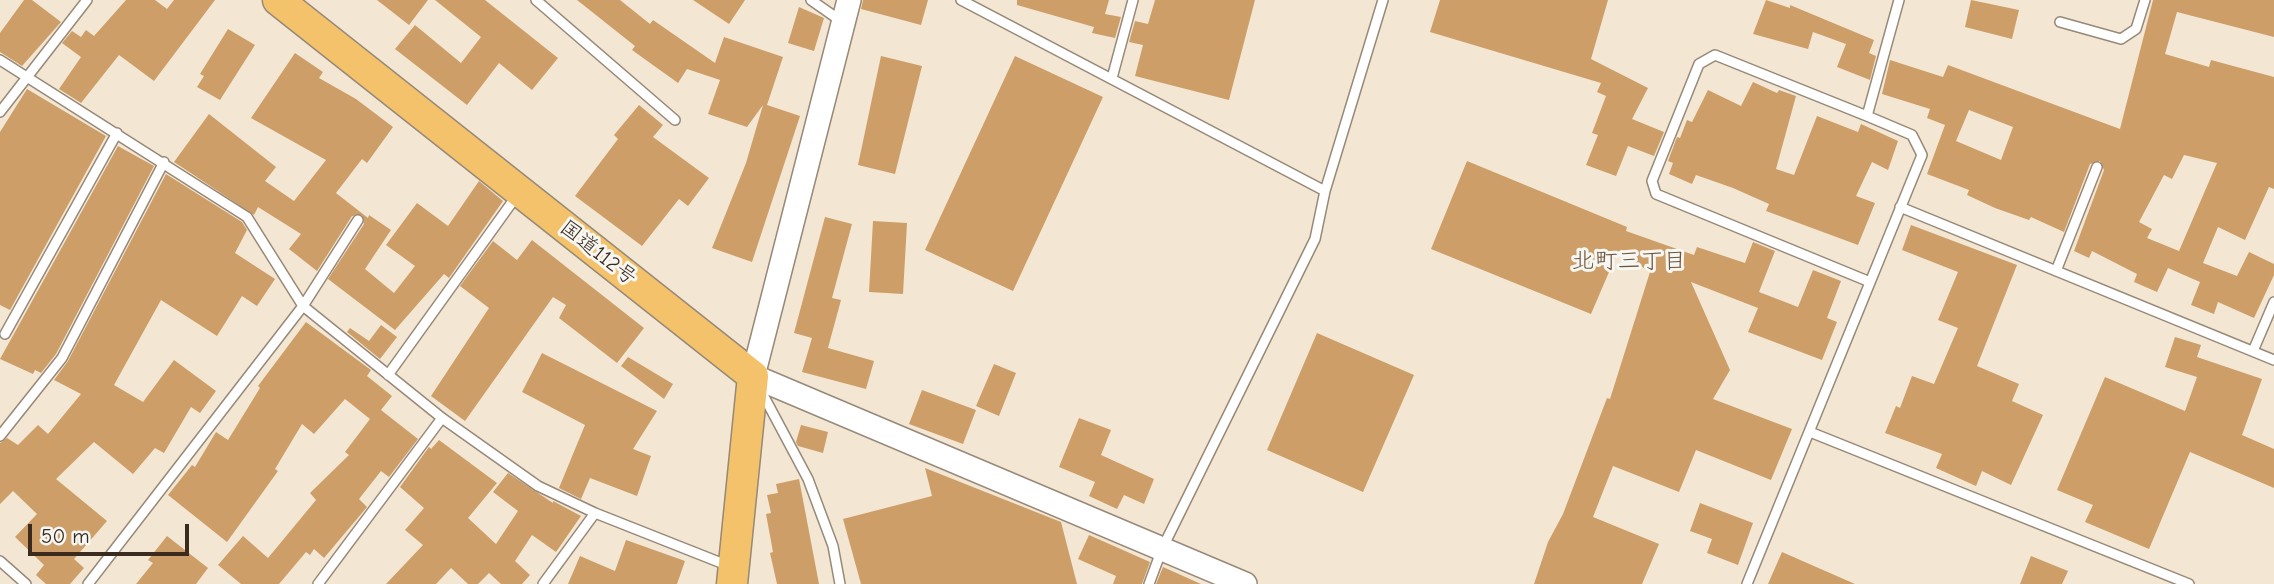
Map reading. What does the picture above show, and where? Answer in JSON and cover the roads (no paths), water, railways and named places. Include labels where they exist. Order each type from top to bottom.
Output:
[{"type":"highway","name":"国道112号","points":[[278,0],[753,376]]},
{"type":"highway","points":[[733,576],[753,376]]},
{"type":"street","points":[[846,11],[753,376],[1245,584]]},
{"type":"lane","points":[[0,112],[25,76],[87,0]]},
{"type":"lane","points":[[536,0],[675,120]]},
{"type":"lane","points":[[811,0],[846,11]]},
{"type":"lane","points":[[961,0],[1325,191]]},
{"type":"lane","points":[[1111,78],[1133,0]]},
{"type":"lane","points":[[1149,584],[1162,549],[1315,239],[1325,191],[1383,0]]},
{"type":"lane","points":[[1867,116],[1899,0]]},
{"type":"lane","points":[[2060,22],[2121,38],[2136,29],[2145,0]]},
{"type":"lane","points":[[1747,584],[1922,155],[1912,135],[1867,116],[1715,55],[1699,64],[1651,181],[1656,194],[1870,282]]},
{"type":"lane","points":[[0,60],[247,217],[303,306],[442,418],[538,486],[733,576]]},
{"type":"lane","points":[[5,334],[117,133]]},
{"type":"lane","points":[[0,436],[62,358],[164,162]]},
{"type":"lane","points":[[2056,271],[2097,167]]},
{"type":"lane","points":[[388,375],[520,192]]},
{"type":"lane","points":[[1900,207],[2274,360]]},
{"type":"lane","points":[[88,584],[303,306],[358,220]]},
{"type":"lane","points":[[2253,351],[2274,302]]},
{"type":"lane","points":[[753,376],[808,479],[833,546],[840,584]]},
{"type":"lane","points":[[318,584],[442,418]]},
{"type":"lane","points":[[1810,432],[2189,584]]},
{"type":"lane","points":[[543,584],[595,513]]},
{"type":"lane","points":[[0,561],[26,584]]},
{"type":"district","name":"北町三丁目","points":[[1629,261]]}]
